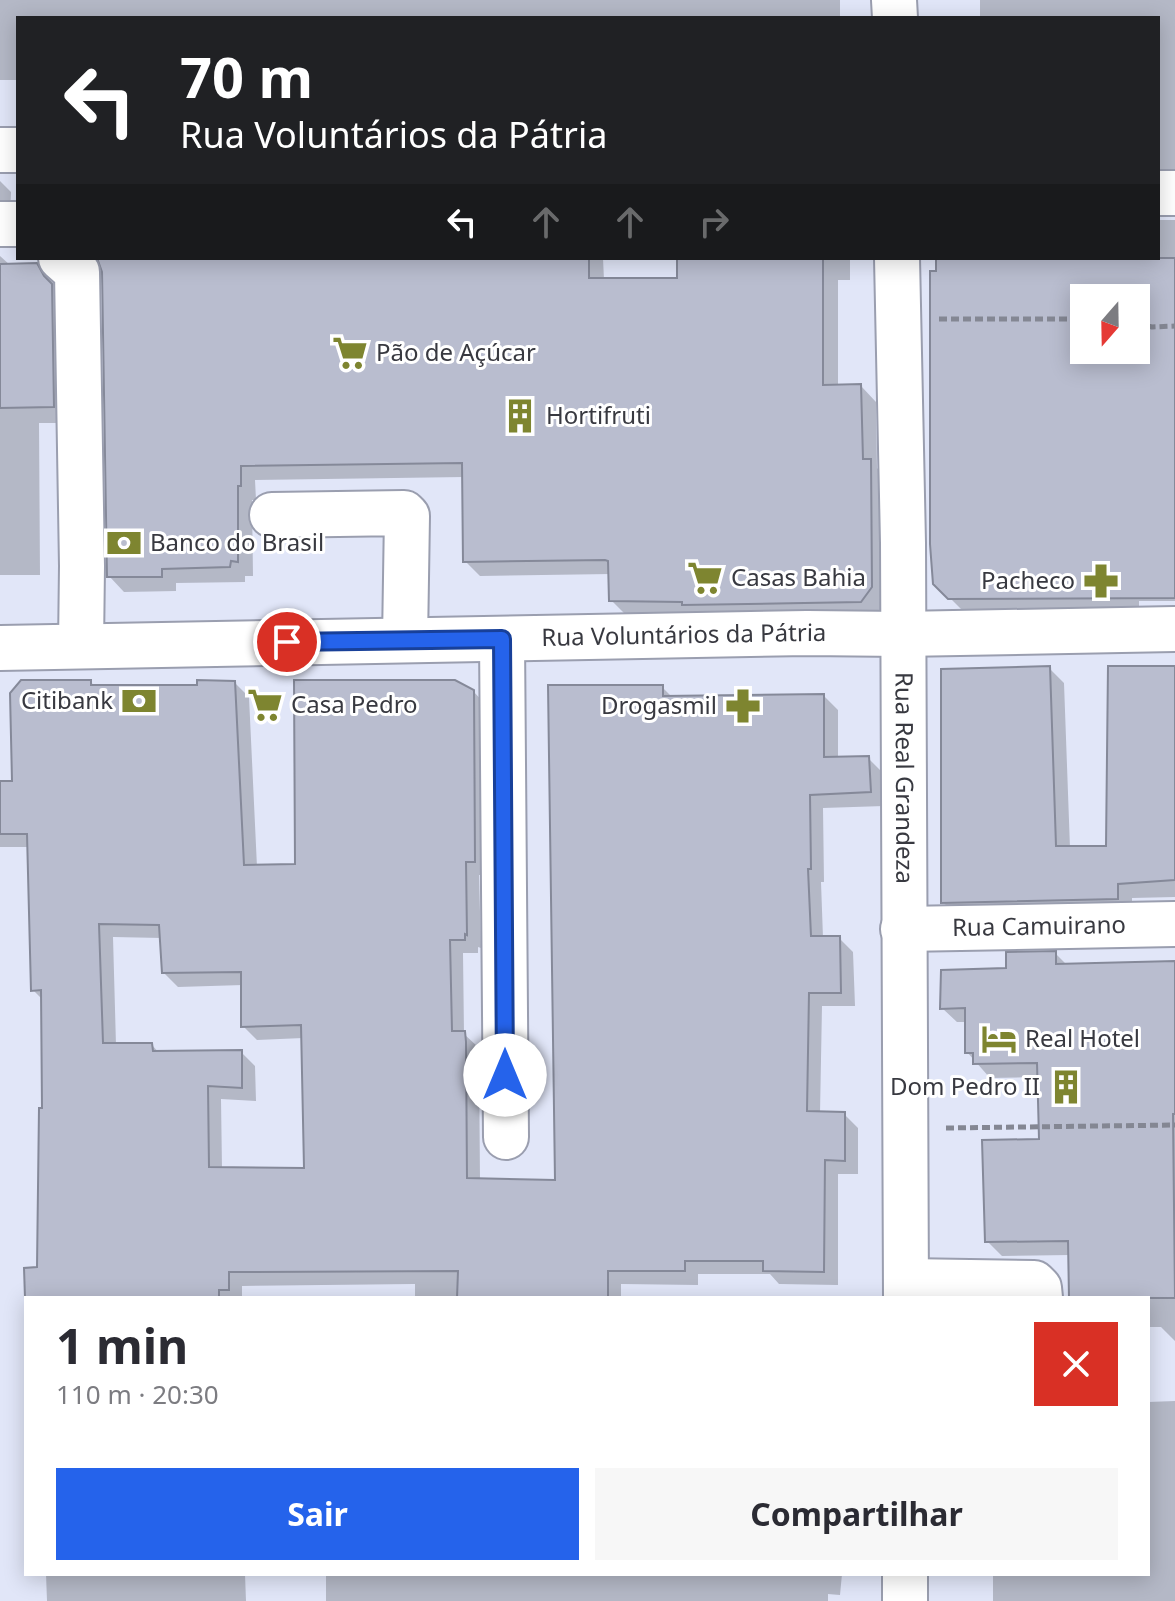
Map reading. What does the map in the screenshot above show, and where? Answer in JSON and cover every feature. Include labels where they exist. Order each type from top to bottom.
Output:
[{"type":"main road","points":[[52,260],[52,533],[57,540],[81,540]]},
{"type":"main road","points":[[63,260],[77,272],[81,646]]},
{"type":"main road","name":"Rua Real Grandeza","points":[[897,260],[906,1289]]},
{"type":"main road","points":[[272,515],[404,513],[407,516],[405,640]]},
{"type":"main road","name":"Rua Voluntários da Pátria","points":[[0,648],[1175,629]]},
{"type":"main road","points":[[502,639],[506,1137]]},
{"type":"main road","name":"Rua Camuirano","points":[[903,929],[1175,924]]},
{"type":"main road","points":[[906,1289],[1034,1283],[1039,1288],[1040,1296]]},
{"type":"main road","points":[[905,1576],[905,1601]]},
{"type":"path","points":[[898,319],[1070,319]]},
{"type":"path","points":[[1150,326],[1175,326]]},
{"type":"path","points":[[905,1127],[1175,1125]]},
{"type":"building","points":[[1175,258],[1175,598],[948,599],[933,584],[930,544],[930,271],[936,271],[936,260]]},
{"type":"building","points":[[98,260],[589,260],[589,278],[677,278],[677,260],[823,260],[823,385],[861,384],[863,459],[871,459],[872,587],[861,602],[682,605],[682,602],[609,601],[608,561],[605,560],[463,562],[462,463],[241,466],[238,562],[231,561],[230,567],[162,569],[162,577],[107,577],[102,272]]},
{"type":"building","points":[[37,263],[52,284],[54,407],[0,408],[0,264]]},
{"type":"building","points":[[1050,666],[1056,846],[1106,846],[1108,666],[1175,666],[1175,880],[1118,884],[1118,899],[941,903],[941,669]]},
{"type":"building","points":[[21,680],[91,680],[91,685],[197,685],[197,680],[235,681],[244,865],[295,864],[294,680],[455,680],[474,690],[475,862],[466,862],[467,935],[465,940],[450,940],[452,1031],[465,1031],[466,1042],[467,1178],[555,1180],[548,685],[663,685],[663,696],[824,694],[824,757],[869,756],[871,792],[810,795],[811,869],[808,869],[811,936],[840,936],[841,993],[809,993],[807,1111],[845,1112],[845,1161],[825,1160],[824,1272],[763,1271],[763,1261],[685,1261],[685,1271],[608,1271],[608,1296],[457,1296],[458,1271],[229,1272],[229,1290],[219,1290],[219,1296],[25,1296],[24,1268],[37,1267],[39,1108],[42,1108],[41,990],[31,991],[27,834],[0,834],[0,781],[12,781],[10,693]],"holes":[[[99,924],[159,925],[162,973],[241,972],[241,1027],[301,1025],[304,1168],[209,1167],[208,1086],[242,1088],[242,1050],[153,1051],[152,1043],[103,1043]]]},
{"type":"building","points":[[1056,951],[1056,964],[1175,961],[1175,1298],[1069,1296],[1068,1241],[985,1242],[982,1140],[1039,1139],[1037,1063],[973,1064],[973,1053],[965,1053],[965,1008],[940,1009],[941,970],[1006,968],[1006,952]]},
{"type":"place","name":"Pão de Açúcar","points":[[350,353]]},
{"type":"place","name":"Hortifruti","points":[[520,416]]},
{"type":"place","name":"Banco do Brasil","points":[[124,543]]},
{"type":"place","name":"Casas Bahia","points":[[705,578]]},
{"type":"place","name":"Pacheco","points":[[1101,581]]},
{"type":"place","name":"Citibank","points":[[139,701]]},
{"type":"place","name":"Casa Pedro","points":[[265,705]]},
{"type":"place","name":"Drogasmil","points":[[743,706]]},
{"type":"place","name":"Real Hotel","points":[[999,1039]]},
{"type":"place","name":"Dom Pedro II","points":[[1066,1087]]},
{"type":"route","points":[[287,642],[502,639],[505,1075]]}]
